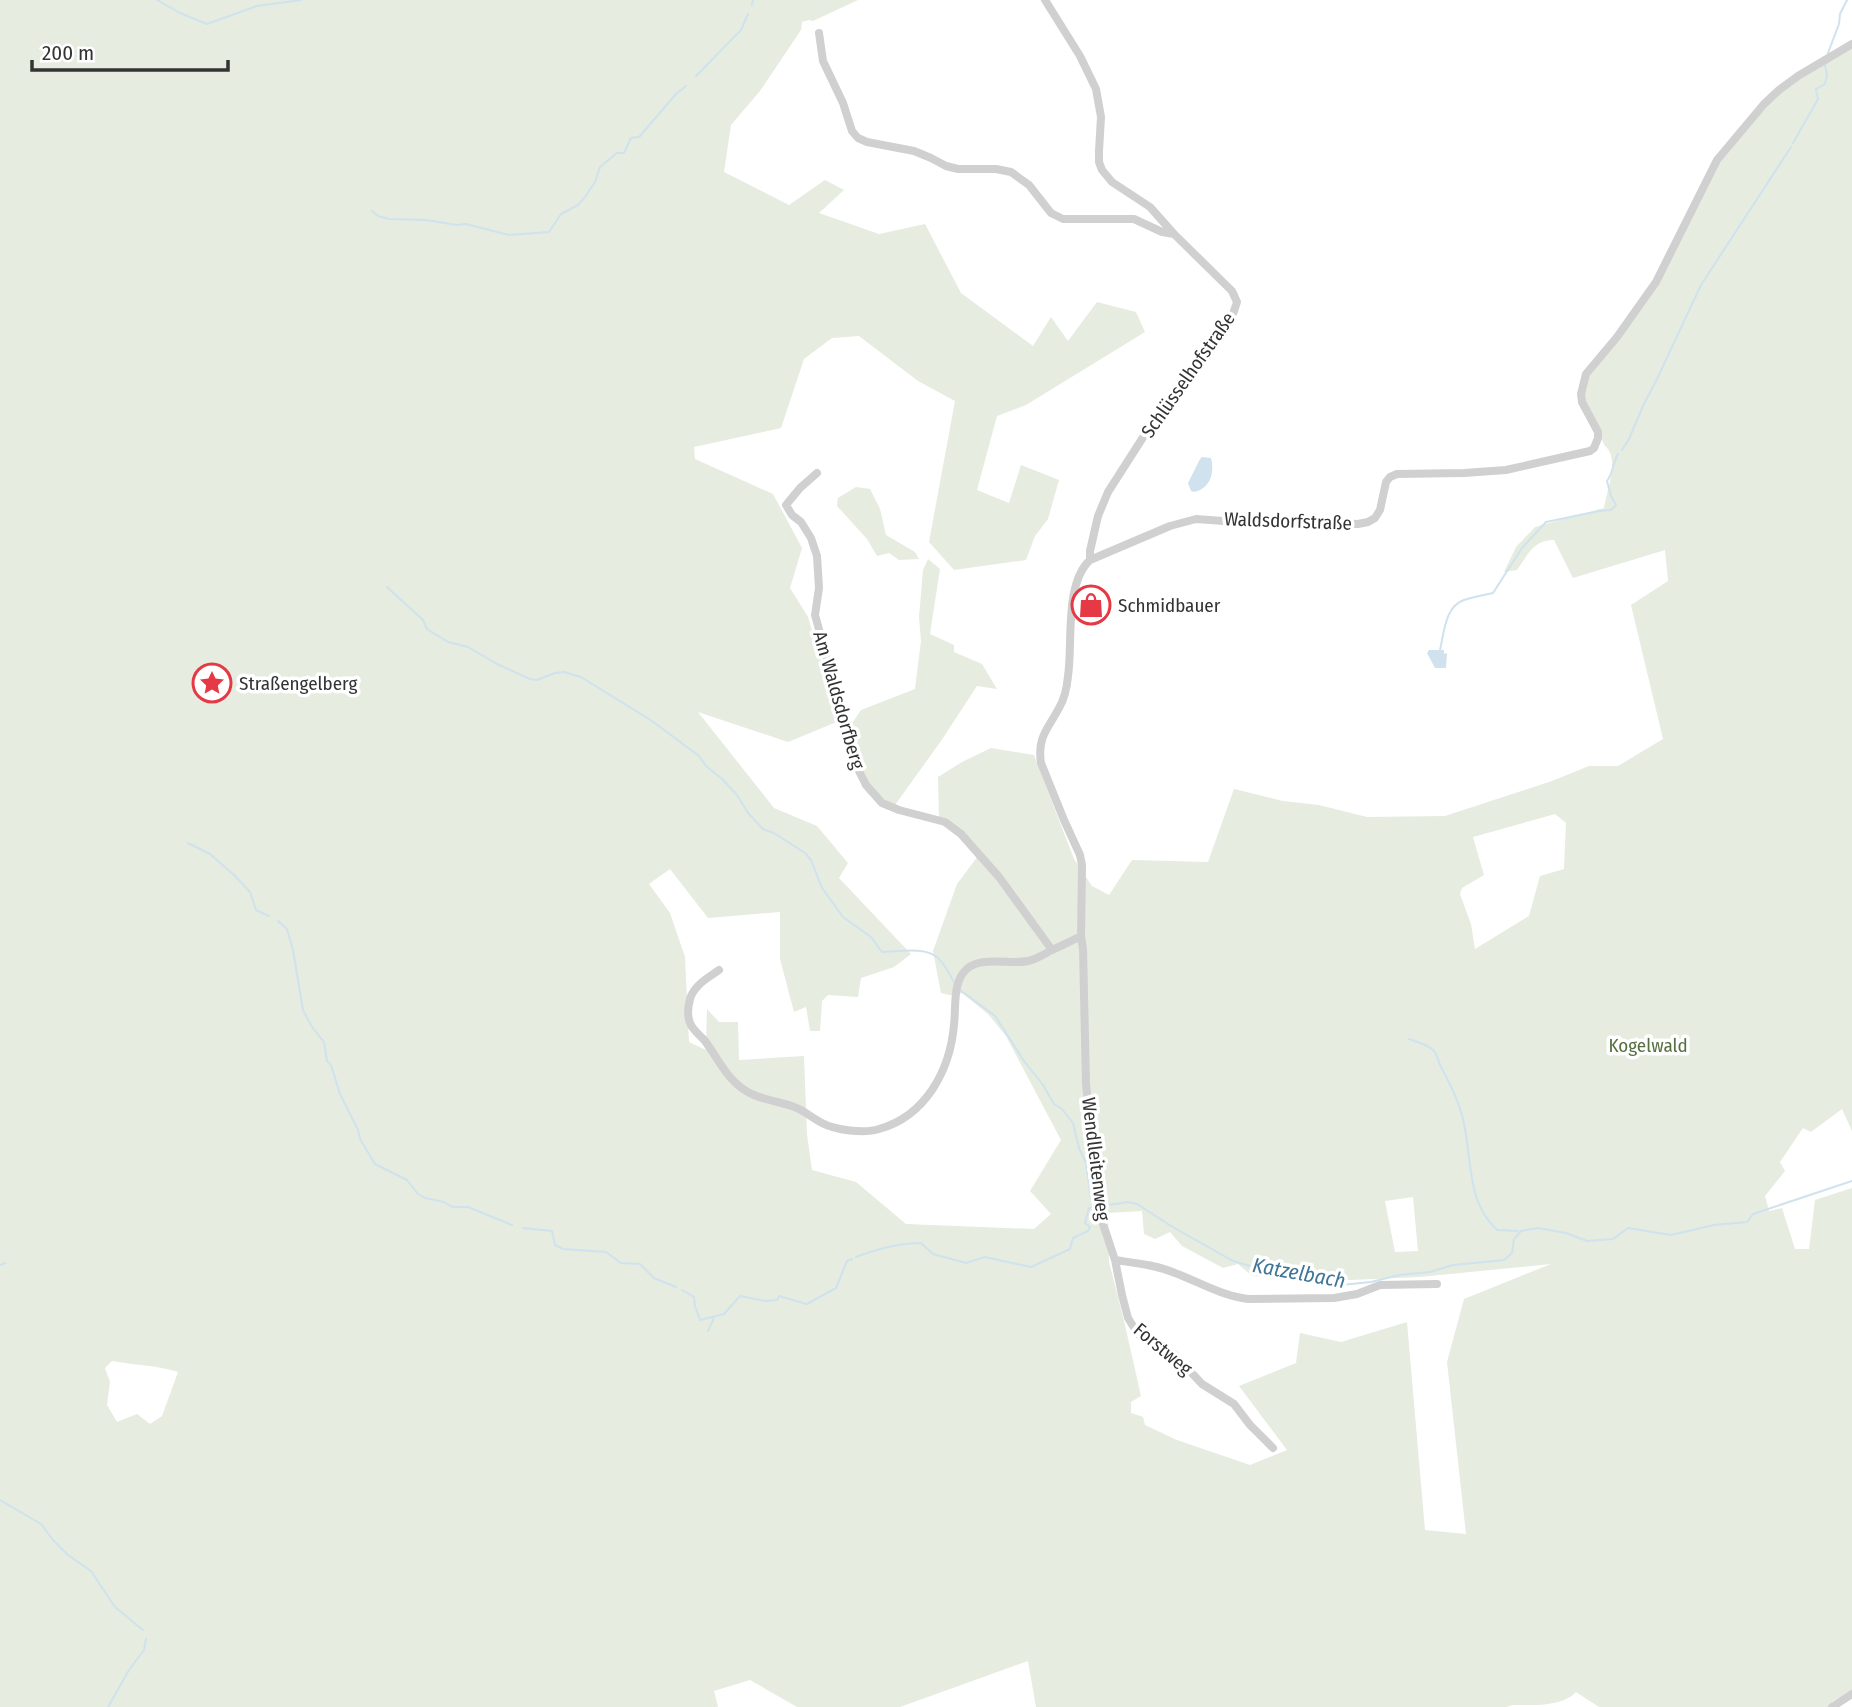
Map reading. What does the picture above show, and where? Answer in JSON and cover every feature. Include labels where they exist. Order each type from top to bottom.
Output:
[{"type":"street","name":"Schlüsselhofstraße","points":[[1045,0],[1080,56],[1096,89],[1101,117],[1099,162],[1102,170],[1112,182],[1150,206],[1174,234],[1232,291],[1237,302],[1229,320],[1165,403],[1108,492],[1098,516],[1090,560]]},
{"type":"street","points":[[819,33],[823,61],[843,103],[852,131],[858,138],[914,151],[958,169],[996,169],[1011,172],[1029,185],[1051,213],[1063,219],[1134,219],[1162,232],[1174,234]]},
{"type":"street","name":"Waldsdorfstraße","points":[[1090,560],[1170,526],[1196,519],[1251,523],[1368,522],[1376,518],[1380,510],[1386,482],[1397,474],[1506,470],[1590,451],[1594,448],[1598,432],[1582,402],[1581,394],[1586,374],[1617,337],[1656,282],[1717,160],[1779,90],[1806,70],[1852,44]]},
{"type":"street","name":"Am Waldsdorfberg","points":[[817,473],[786,505],[811,538],[817,556],[819,588],[814,615],[855,763],[866,785],[882,803],[945,822],[961,834],[999,877],[1052,950]]},
{"type":"street","points":[[719,970],[696,986],[688,1012],[691,1026],[706,1041],[721,1067],[737,1085],[754,1096],[799,1109],[824,1125],[862,1132],[890,1126],[905,1117],[933,1090],[947,1062],[954,1030],[956,998],[963,971],[979,963],[1027,961],[1081,936],[1080,855],[1053,795],[1040,755],[1043,735],[1065,695],[1075,589],[1082,569],[1090,560]]},
{"type":"street","name":"Wendlleitenweg","points":[[1081,936],[1086,1084],[1099,1206],[1115,1260]]},
{"type":"street","points":[[1115,1260],[1172,1271],[1215,1290],[1248,1299],[1334,1298],[1357,1294],[1380,1285],[1437,1284]]},
{"type":"street","name":"Forstweg","points":[[1115,1260],[1128,1318],[1138,1334],[1174,1354],[1202,1384],[1234,1404],[1273,1448]]},
{"type":"street","points":[[1832,1707],[1852,1694]]},
{"type":"green space","name":"Kogelwald","points":[[0,0],[858,0],[813,21],[802,22],[801,30],[760,91],[731,125],[724,172],[789,205],[825,180],[844,190],[819,213],[879,234],[925,224],[961,293],[1033,346],[1051,317],[1068,341],[1097,302],[1136,312],[1145,332],[1026,405],[997,416],[977,490],[1009,503],[1021,465],[1059,480],[1048,519],[1035,536],[1026,560],[954,570],[929,542],[955,401],[918,381],[859,336],[832,338],[804,359],[781,428],[694,447],[695,459],[773,494],[802,548],[790,588],[808,617],[839,721],[788,742],[698,712],[774,808],[817,826],[848,863],[839,878],[911,954],[894,967],[861,978],[858,997],[828,995],[822,1001],[820,1031],[810,1031],[806,1007],[794,1012],[780,959],[780,912],[708,918],[670,869],[649,884],[670,913],[685,957],[689,1042],[706,1050],[707,1009],[719,1022],[738,1022],[739,1060],[804,1056],[807,1134],[812,1170],[856,1182],[906,1224],[1034,1229],[1051,1214],[1030,1191],[1061,1140],[1006,1036],[988,1014],[962,993],[954,996],[941,993],[933,951],[957,884],[981,852],[939,818],[938,777],[991,748],[1034,755],[1074,859],[1092,886],[1109,895],[1132,860],[1208,862],[1234,789],[1367,817],[1445,816],[1589,766],[1618,766],[1663,739],[1631,605],[1668,581],[1665,550],[1573,578],[1554,540],[1541,543],[1532,549],[1517,570],[1504,572],[1516,547],[1535,527],[1604,508],[1612,458],[1583,401],[1587,376],[1634,319],[1717,162],[1780,92],[1852,47],[1852,1131],[1842,1109],[1811,1132],[1803,1128],[1780,1162],[1785,1171],[1765,1196],[1769,1211],[1782,1208],[1795,1249],[1809,1249],[1815,1200],[1852,1188],[1852,1691],[1833,1701],[1828,1707],[1599,1707],[1576,1692],[1555,1703],[1506,1707],[1036,1707],[1028,1661],[900,1707],[797,1707],[750,1680],[714,1691],[718,1707],[0,1707]],"holes":[[[1555,814],[1566,823],[1564,869],[1540,876],[1529,916],[1475,949],[1471,924],[1460,894],[1462,888],[1484,875],[1473,837]],[[1413,1197],[1418,1251],[1395,1252],[1385,1201]],[[1142,1211],[1144,1234],[1155,1239],[1170,1232],[1182,1246],[1223,1268],[1238,1264],[1252,1276],[1304,1282],[1420,1277],[1551,1264],[1464,1299],[1447,1362],[1466,1534],[1425,1530],[1407,1322],[1341,1342],[1300,1333],[1296,1363],[1239,1386],[1287,1450],[1250,1465],[1177,1440],[1145,1425],[1143,1417],[1131,1413],[1131,1402],[1141,1396],[1109,1262],[1108,1213]],[[112,1361],[178,1372],[162,1416],[150,1424],[137,1414],[117,1422],[107,1405],[110,1382],[105,1368]]]},
{"type":"green space","points":[[856,487],[870,489],[880,509],[886,535],[915,552],[919,559],[899,560],[889,553],[877,556],[867,539],[837,506],[838,498]]},
{"type":"green space","points":[[928,559],[940,569],[930,634],[954,645],[954,652],[982,664],[997,689],[977,686],[895,805],[882,797],[868,782],[859,765],[849,728],[861,710],[915,689],[921,641],[919,617],[923,570]]},
{"type":"water","points":[[1202,457],[1211,458],[1212,475],[1204,488],[1194,492],[1188,483]]},
{"type":"water","points":[[1429,650],[1444,650],[1444,654],[1447,653],[1446,668],[1435,668],[1427,653]]},
{"type":"waterway","points":[[157,0],[207,24],[257,6],[301,0]]},
{"type":"waterway","points":[[752,5],[753,0]]},
{"type":"waterway","points":[[1828,53],[1847,0]]},
{"type":"waterway","points":[[696,76],[741,30],[748,14]]},
{"type":"waterway","points":[[1793,143],[1818,99],[1816,89],[1825,84],[1825,65]]},
{"type":"waterway","points":[[372,211],[389,219],[466,224],[509,235],[549,232],[561,214],[578,205],[585,197],[595,182],[600,167],[617,153],[624,153],[631,138],[639,137],[686,86]]},
{"type":"waterway","points":[[1622,450],[1701,285],[1791,147]]},
{"type":"waterway","points":[[1440,650],[1446,621],[1453,608],[1464,600],[1493,593],[1522,548],[1546,522],[1611,510],[1616,505],[1607,481],[1618,454]]},
{"type":"waterway","points":[[387,587],[423,620],[427,629],[448,642],[468,647],[530,679],[537,680],[564,672],[581,677],[652,721],[699,756],[737,795],[748,813],[763,829],[805,853],[811,860],[822,888],[843,917],[871,937],[882,952],[919,951],[933,954],[943,963],[954,982]]},
{"type":"waterway","points":[[188,843],[210,854],[234,875],[250,892],[256,910],[269,916]]},
{"type":"waterway","points":[[278,921],[287,929],[293,950],[303,1010],[324,1042],[327,1061],[331,1065],[340,1094],[360,1139],[375,1164],[407,1180],[418,1194],[425,1198],[444,1202],[452,1207],[468,1207],[512,1225]]},
{"type":"waterway","points":[[960,990],[995,1016],[1054,1104],[1062,1109],[1073,1123],[1086,1163],[1091,1198],[1096,1206]]},
{"type":"waterway","points":[[1409,1039],[1428,1046],[1435,1052],[1456,1098],[1464,1121],[1473,1183],[1481,1208],[1497,1230],[1518,1231]]},
{"type":"waterway","name":"Katzelbach","points":[[1102,1206],[1128,1202],[1137,1204],[1233,1261],[1341,1285],[1430,1272],[1453,1265],[1504,1260],[1512,1253],[1514,1239],[1521,1231],[1538,1228],[1566,1233],[1587,1241],[1613,1239],[1628,1228],[1671,1235],[1714,1225],[1747,1222],[1753,1214],[1852,1181]]},
{"type":"waterway","name":"Katzelbach","points":[[856,1257],[888,1247],[921,1243],[933,1254],[966,1263],[985,1257],[1031,1267],[1070,1249],[1073,1238],[1088,1231],[1090,1227],[1085,1223],[1089,1208],[1097,1207]]},
{"type":"waterway","points":[[523,1228],[552,1231],[555,1245],[563,1249],[606,1252],[621,1263],[640,1264],[654,1278],[676,1287]]},
{"type":"waterway","name":"Katzelbach","points":[[682,1290],[694,1297],[700,1320],[724,1314],[740,1296],[765,1301],[777,1300],[779,1296],[807,1304],[836,1288],[847,1261],[852,1259]]},
{"type":"waterway","name":"Katzelbach","points":[[0,1265],[5,1263]]},
{"type":"waterway","name":"Katzelbach","points":[[708,1331],[714,1318]]},
{"type":"waterway","points":[[0,1500],[41,1524],[68,1555],[91,1571],[115,1607],[143,1630]]},
{"type":"waterway","points":[[108,1707],[144,1650],[146,1639]]},
{"type":"place","name":"Schmidbauer","points":[[1091,605]]},
{"type":"place","name":"Straßengelberg","points":[[212,683]]}]
